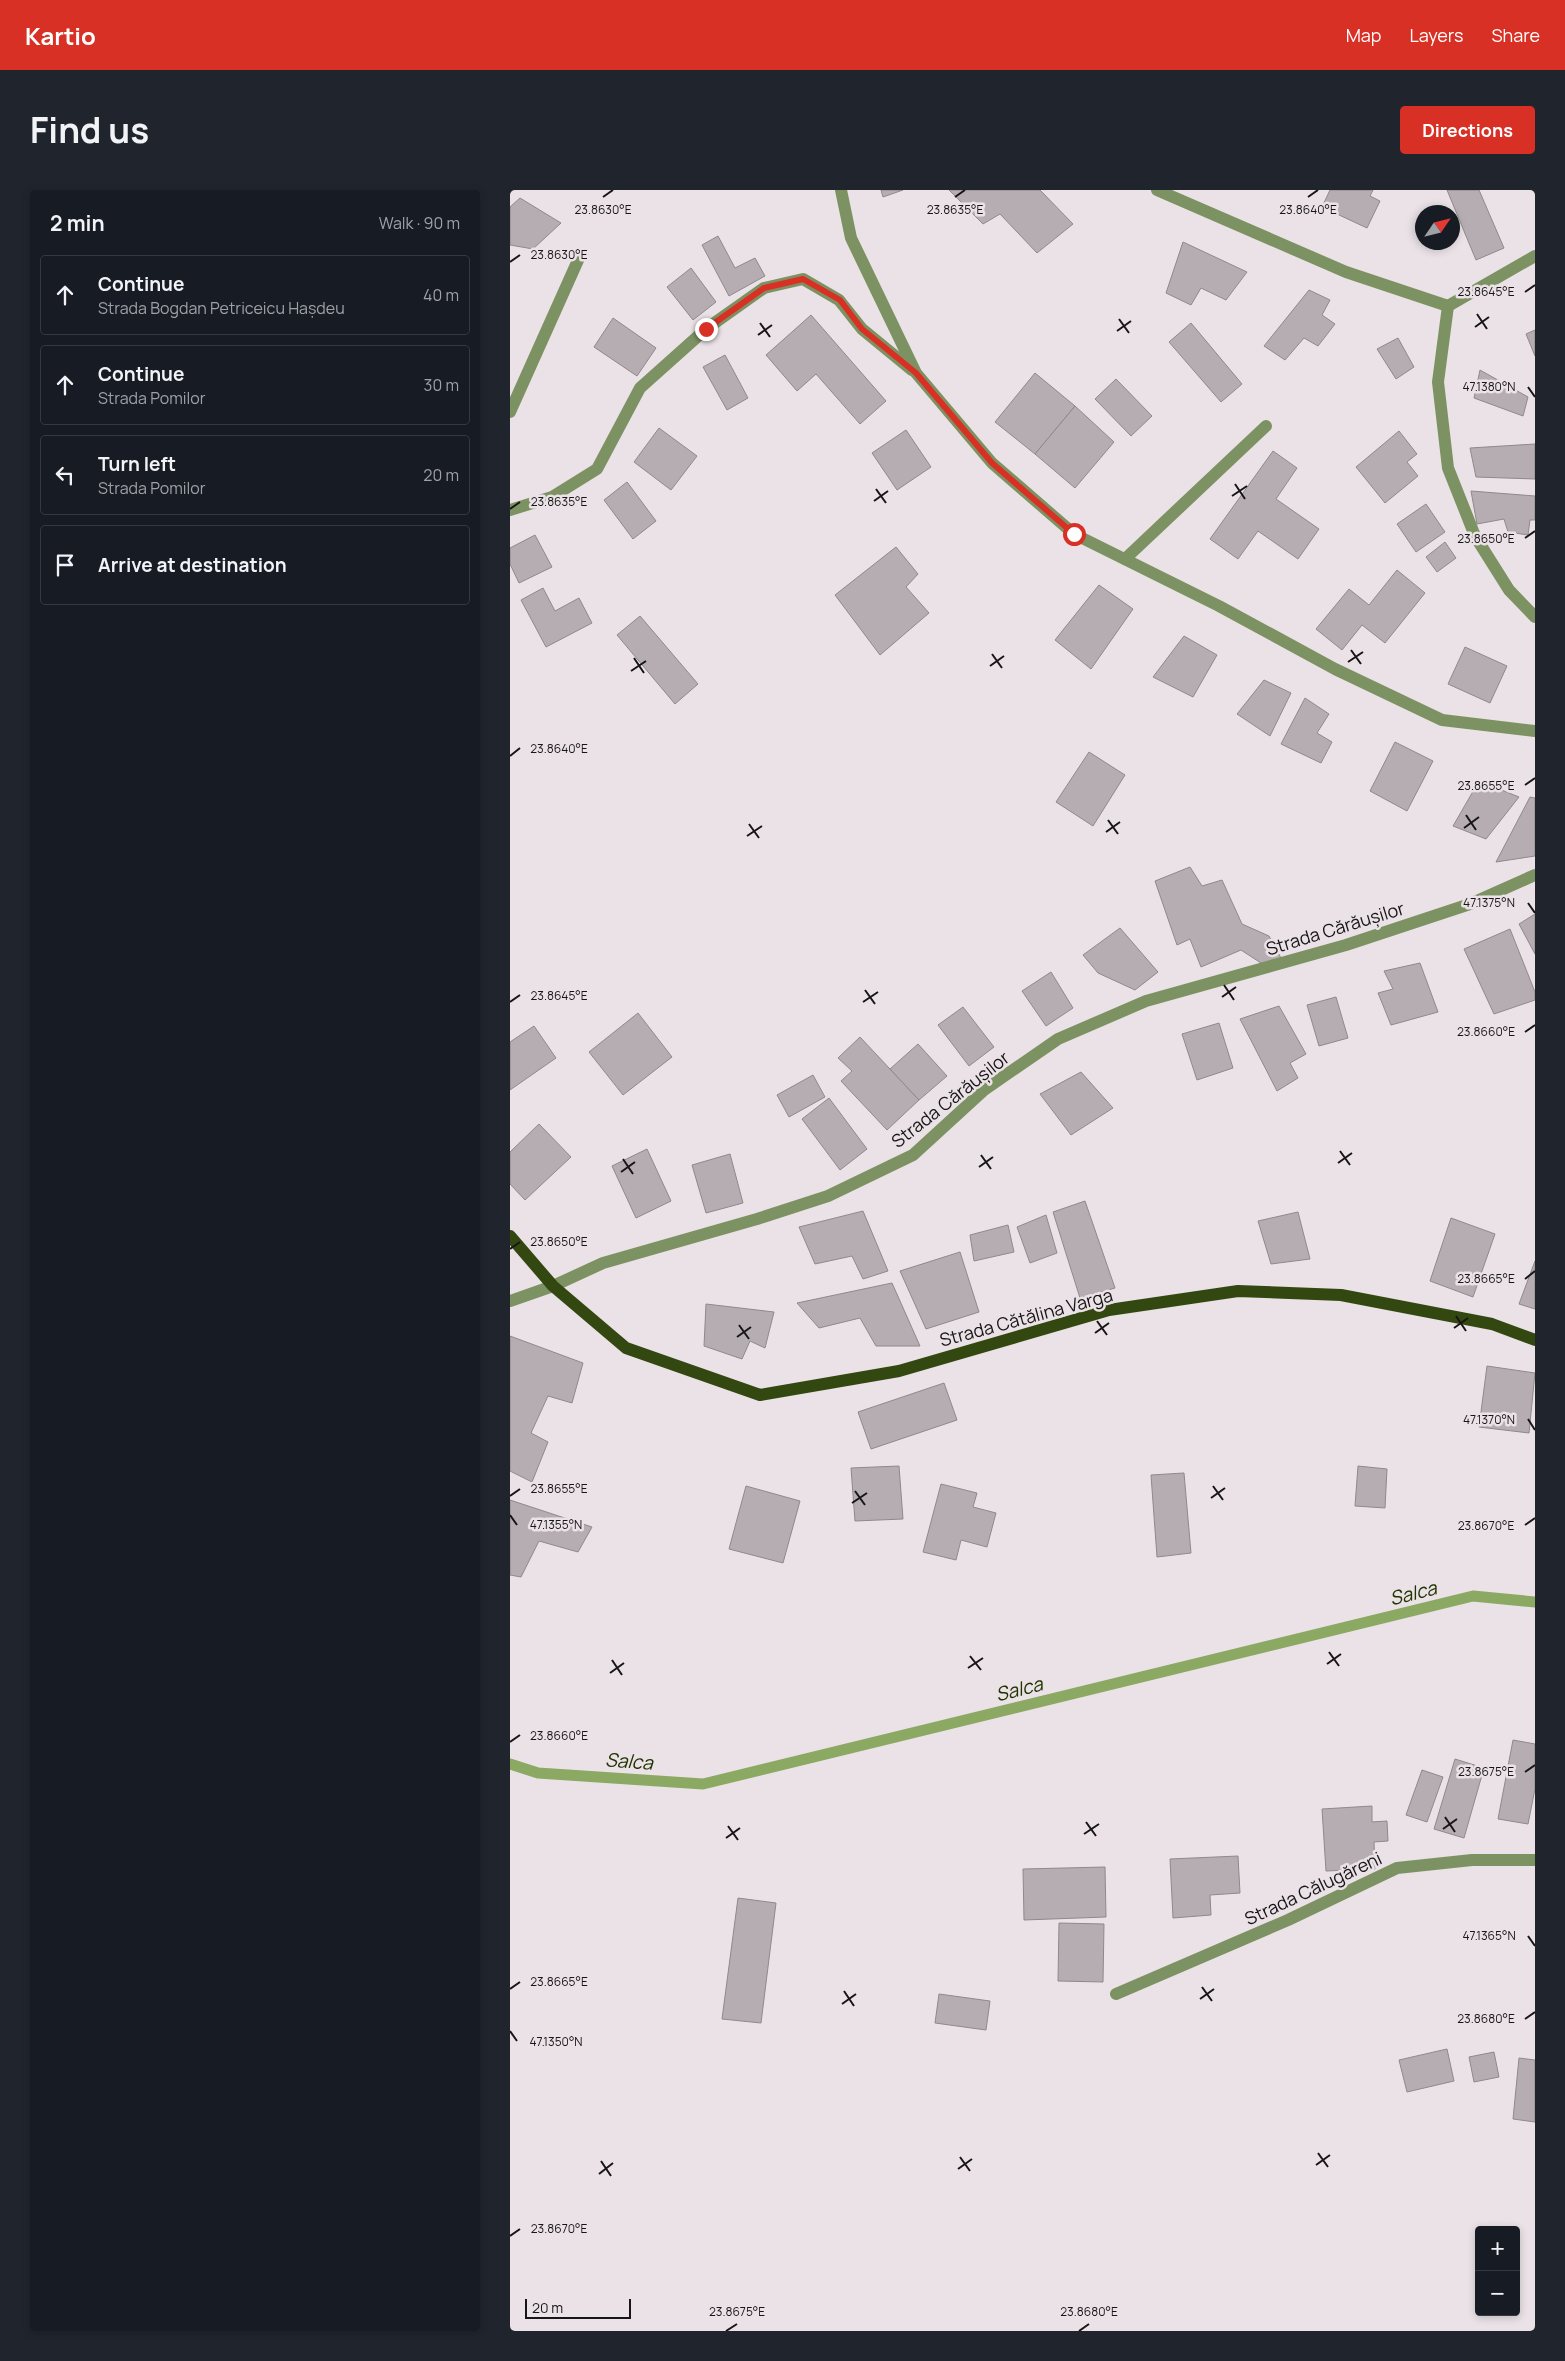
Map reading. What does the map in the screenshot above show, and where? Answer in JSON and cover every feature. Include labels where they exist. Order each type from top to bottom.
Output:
[{"type":"main road","name":"Strada Cătălina Varga","points":[[510,1236],[553,1286],[626,1348],[760,1395],[899,1371],[1108,1310],[1238,1291],[1341,1294],[1492,1324],[1535,1340]]},
{"type":"street","points":[[841,190],[851,238],[916,373]]},
{"type":"street","points":[[1157,190],[1346,272],[1448,306],[1535,256]]},
{"type":"street","points":[[510,412],[579,258]]},
{"type":"street","points":[[510,510],[552,497],[597,470],[640,388],[706,329],[764,288],[803,279],[840,300],[862,329],[916,373],[992,463],[1074,534],[1219,606],[1335,669],[1442,720],[1535,731]]},
{"type":"street","points":[[1448,306],[1438,382],[1448,468],[1475,536],[1509,590],[1535,617]]},
{"type":"street","points":[[1125,559],[1266,426]]},
{"type":"street","name":"Strada Cărăușilor","points":[[510,1301],[553,1286],[604,1263],[757,1219],[828,1196],[913,1155],[984,1090],[1058,1039],[1146,1001],[1346,944],[1470,904],[1535,874]]},
{"type":"street","name":"Strada Călugăreni","points":[[1116,1994],[1288,1920],[1397,1868],[1472,1860],[1535,1860]]},
{"type":"building","points":[[881,190],[903,190],[883,197]]},
{"type":"building","points":[[949,190],[1040,190],[1073,224],[1037,253],[1000,214],[983,224]]},
{"type":"building","points":[[1330,190],[1373,190],[1370,196],[1380,201],[1367,228],[1322,207]]},
{"type":"building","points":[[1447,190],[1479,190],[1504,248],[1476,260],[1460,221],[1460,205],[1453,205]]},
{"type":"building","points":[[520,198],[561,223],[533,249],[510,245],[510,207]]},
{"type":"building","points":[[718,236],[735,268],[755,258],[765,276],[729,296],[702,245]]},
{"type":"building","points":[[1183,242],[1247,272],[1226,300],[1201,288],[1191,305],[1166,293]]},
{"type":"building","points":[[691,268],[716,302],[693,320],[667,287]]},
{"type":"building","points":[[1309,290],[1330,300],[1322,315],[1335,324],[1318,346],[1304,338],[1285,360],[1264,346]]},
{"type":"building","points":[[811,315],[886,401],[860,424],[816,374],[797,391],[766,355]]},
{"type":"building","points":[[613,318],[656,348],[637,376],[594,347]]},
{"type":"building","points":[[1191,323],[1242,384],[1221,402],[1169,342]]},
{"type":"building","points":[[1535,330],[1535,356],[1526,334]]},
{"type":"building","points":[[1398,338],[1414,367],[1396,379],[1377,349]]},
{"type":"building","points":[[725,355],[748,398],[727,410],[703,367]]},
{"type":"building","points":[[1480,370],[1528,397],[1523,416],[1474,398]]},
{"type":"building","points":[[1035,373],[1075,406],[1035,454],[995,422]]},
{"type":"building","points":[[1116,379],[1152,416],[1131,436],[1095,399]]},
{"type":"building","points":[[1075,406],[1114,442],[1075,488],[1035,454]]},
{"type":"building","points":[[659,428],[697,456],[671,490],[634,462]]},
{"type":"building","points":[[906,430],[931,467],[897,490],[872,453]]},
{"type":"building","points":[[1399,431],[1417,454],[1407,462],[1418,476],[1385,503],[1356,467]]},
{"type":"building","points":[[1535,444],[1535,479],[1476,477],[1470,448]]},
{"type":"building","points":[[1273,451],[1297,468],[1276,499],[1319,529],[1298,559],[1258,531],[1238,559],[1210,539]]},
{"type":"building","points":[[627,482],[656,521],[633,539],[604,500]]},
{"type":"building","points":[[1471,491],[1535,496],[1535,520],[1530,520],[1528,535],[1508,532],[1504,519],[1477,524]]},
{"type":"building","points":[[1426,504],[1445,532],[1416,552],[1397,524]]},
{"type":"building","points":[[535,535],[552,567],[519,583],[510,564],[510,548]]},
{"type":"building","points":[[1445,542],[1456,558],[1437,572],[1426,557]]},
{"type":"building","points":[[896,547],[918,574],[906,587],[929,613],[880,655],[835,595]]},
{"type":"building","points":[[1397,570],[1425,593],[1385,643],[1362,625],[1342,650],[1316,629],[1349,589],[1369,605]]},
{"type":"building","points":[[1099,585],[1133,609],[1091,669],[1055,640]]},
{"type":"building","points":[[543,588],[555,611],[579,598],[592,623],[546,647],[521,600]]},
{"type":"building","points":[[640,616],[698,684],[675,704],[617,635]]},
{"type":"building","points":[[1184,636],[1217,655],[1193,697],[1153,677]]},
{"type":"building","points":[[1465,647],[1507,666],[1490,703],[1448,684]]},
{"type":"building","points":[[1264,680],[1291,693],[1270,736],[1237,714]]},
{"type":"building","points":[[1305,698],[1329,714],[1317,733],[1332,742],[1321,763],[1281,744]]},
{"type":"building","points":[[1395,742],[1433,761],[1407,811],[1370,791]]},
{"type":"building","points":[[1089,752],[1125,775],[1093,826],[1056,802]]},
{"type":"building","points":[[1479,781],[1519,797],[1486,839],[1453,826]]},
{"type":"building","points":[[1530,797],[1535,798],[1535,856],[1496,862]]},
{"type":"building","points":[[1190,867],[1202,886],[1222,880],[1242,924],[1269,936],[1281,958],[1264,965],[1241,950],[1201,967],[1190,939],[1177,945],[1155,881]]},
{"type":"building","points":[[1535,914],[1535,954],[1519,924]]},
{"type":"building","points":[[1120,928],[1158,972],[1135,990],[1098,973],[1083,955]]},
{"type":"building","points":[[1510,929],[1535,992],[1535,1000],[1494,1014],[1464,949]]},
{"type":"building","points":[[1420,963],[1438,1012],[1391,1025],[1378,993],[1393,989],[1384,971]]},
{"type":"building","points":[[1051,972],[1073,1008],[1046,1026],[1022,991]]},
{"type":"building","points":[[1336,997],[1348,1038],[1319,1046],[1307,1005]]},
{"type":"building","points":[[1279,1006],[1306,1054],[1290,1063],[1298,1078],[1277,1091],[1240,1019]]},
{"type":"building","points":[[963,1007],[994,1047],[969,1066],[938,1025]]},
{"type":"building","points":[[638,1013],[672,1057],[623,1095],[589,1052]]},
{"type":"building","points":[[1219,1023],[1233,1068],[1197,1080],[1182,1034]]},
{"type":"building","points":[[534,1026],[556,1058],[510,1090],[510,1042]]},
{"type":"building","points":[[860,1037],[919,1100],[887,1130],[841,1081],[852,1071],[838,1058]]},
{"type":"building","points":[[918,1044],[947,1076],[919,1100],[890,1069]]},
{"type":"building","points":[[1081,1072],[1113,1108],[1071,1135],[1040,1094]]},
{"type":"building","points":[[813,1075],[825,1097],[789,1117],[777,1095]]},
{"type":"building","points":[[829,1098],[867,1149],[840,1170],[802,1119]]},
{"type":"building","points":[[539,1124],[571,1157],[525,1200],[510,1184],[510,1152]]},
{"type":"building","points":[[647,1149],[671,1201],[636,1218],[612,1166]]},
{"type":"building","points":[[730,1154],[743,1203],[706,1213],[692,1165]]},
{"type":"building","points":[[1085,1201],[1115,1288],[1080,1298],[1053,1212]]},
{"type":"building","points":[[863,1211],[888,1271],[863,1279],[852,1256],[815,1264],[799,1227]]},
{"type":"building","points":[[1298,1212],[1310,1259],[1271,1264],[1258,1221]]},
{"type":"building","points":[[1046,1215],[1057,1253],[1030,1263],[1017,1227]]},
{"type":"building","points":[[1451,1218],[1495,1234],[1473,1297],[1430,1281]]},
{"type":"building","points":[[1008,1225],[1014,1252],[974,1261],[970,1235]]},
{"type":"building","points":[[960,1252],[979,1312],[926,1329],[900,1271]]},
{"type":"building","points":[[1535,1261],[1535,1309],[1519,1304]]},
{"type":"building","points":[[892,1283],[920,1346],[876,1346],[860,1318],[819,1328],[797,1303]]},
{"type":"building","points":[[706,1304],[774,1312],[765,1348],[750,1341],[742,1359],[704,1346]]},
{"type":"building","points":[[510,1336],[583,1363],[572,1403],[548,1396],[531,1433],[548,1442],[532,1482],[510,1471]]},
{"type":"building","points":[[1487,1366],[1535,1373],[1529,1433],[1479,1427]]},
{"type":"building","points":[[944,1383],[957,1420],[871,1449],[858,1412]]},
{"type":"building","points":[[899,1466],[903,1519],[855,1521],[851,1468]]},
{"type":"building","points":[[1358,1466],[1387,1469],[1385,1508],[1355,1506]]},
{"type":"building","points":[[1184,1473],[1191,1553],[1157,1557],[1151,1475]]},
{"type":"building","points":[[941,1484],[977,1493],[973,1507],[996,1513],[987,1547],[961,1540],[956,1560],[923,1552]]},
{"type":"building","points":[[746,1486],[800,1501],[783,1563],[729,1549]]},
{"type":"building","points":[[510,1500],[592,1527],[578,1552],[539,1541],[521,1577],[510,1575]]},
{"type":"building","points":[[1513,1740],[1535,1744],[1535,1789],[1528,1824],[1498,1819]]},
{"type":"building","points":[[1455,1759],[1484,1768],[1464,1838],[1434,1829]]},
{"type":"building","points":[[1422,1770],[1443,1777],[1427,1822],[1406,1815]]},
{"type":"building","points":[[1372,1806],[1372,1822],[1387,1821],[1388,1841],[1374,1842],[1375,1869],[1326,1871],[1322,1809]]},
{"type":"building","points":[[1238,1856],[1240,1893],[1210,1895],[1211,1915],[1173,1918],[1170,1859]]},
{"type":"building","points":[[1105,1867],[1106,1917],[1024,1920],[1023,1869]]},
{"type":"building","points":[[738,1898],[776,1903],[761,2023],[722,2019]]},
{"type":"building","points":[[1059,1923],[1104,1924],[1103,1982],[1058,1981]]},
{"type":"building","points":[[939,1994],[990,2001],[986,2030],[935,2023]]},
{"type":"building","points":[[1447,2049],[1454,2081],[1407,2092],[1399,2060]]},
{"type":"building","points":[[1494,2052],[1499,2077],[1474,2082],[1469,2057]]},
{"type":"building","points":[[1519,2058],[1535,2060],[1535,2122],[1513,2119]]},
{"type":"waterway","name":"Salca","points":[[510,1764],[538,1773],[703,1784],[1473,1596],[1535,1602]]},
{"type":"route","points":[[706,329],[764,288],[803,279],[840,300],[862,329],[916,373],[992,463],[1074,534]]}]
